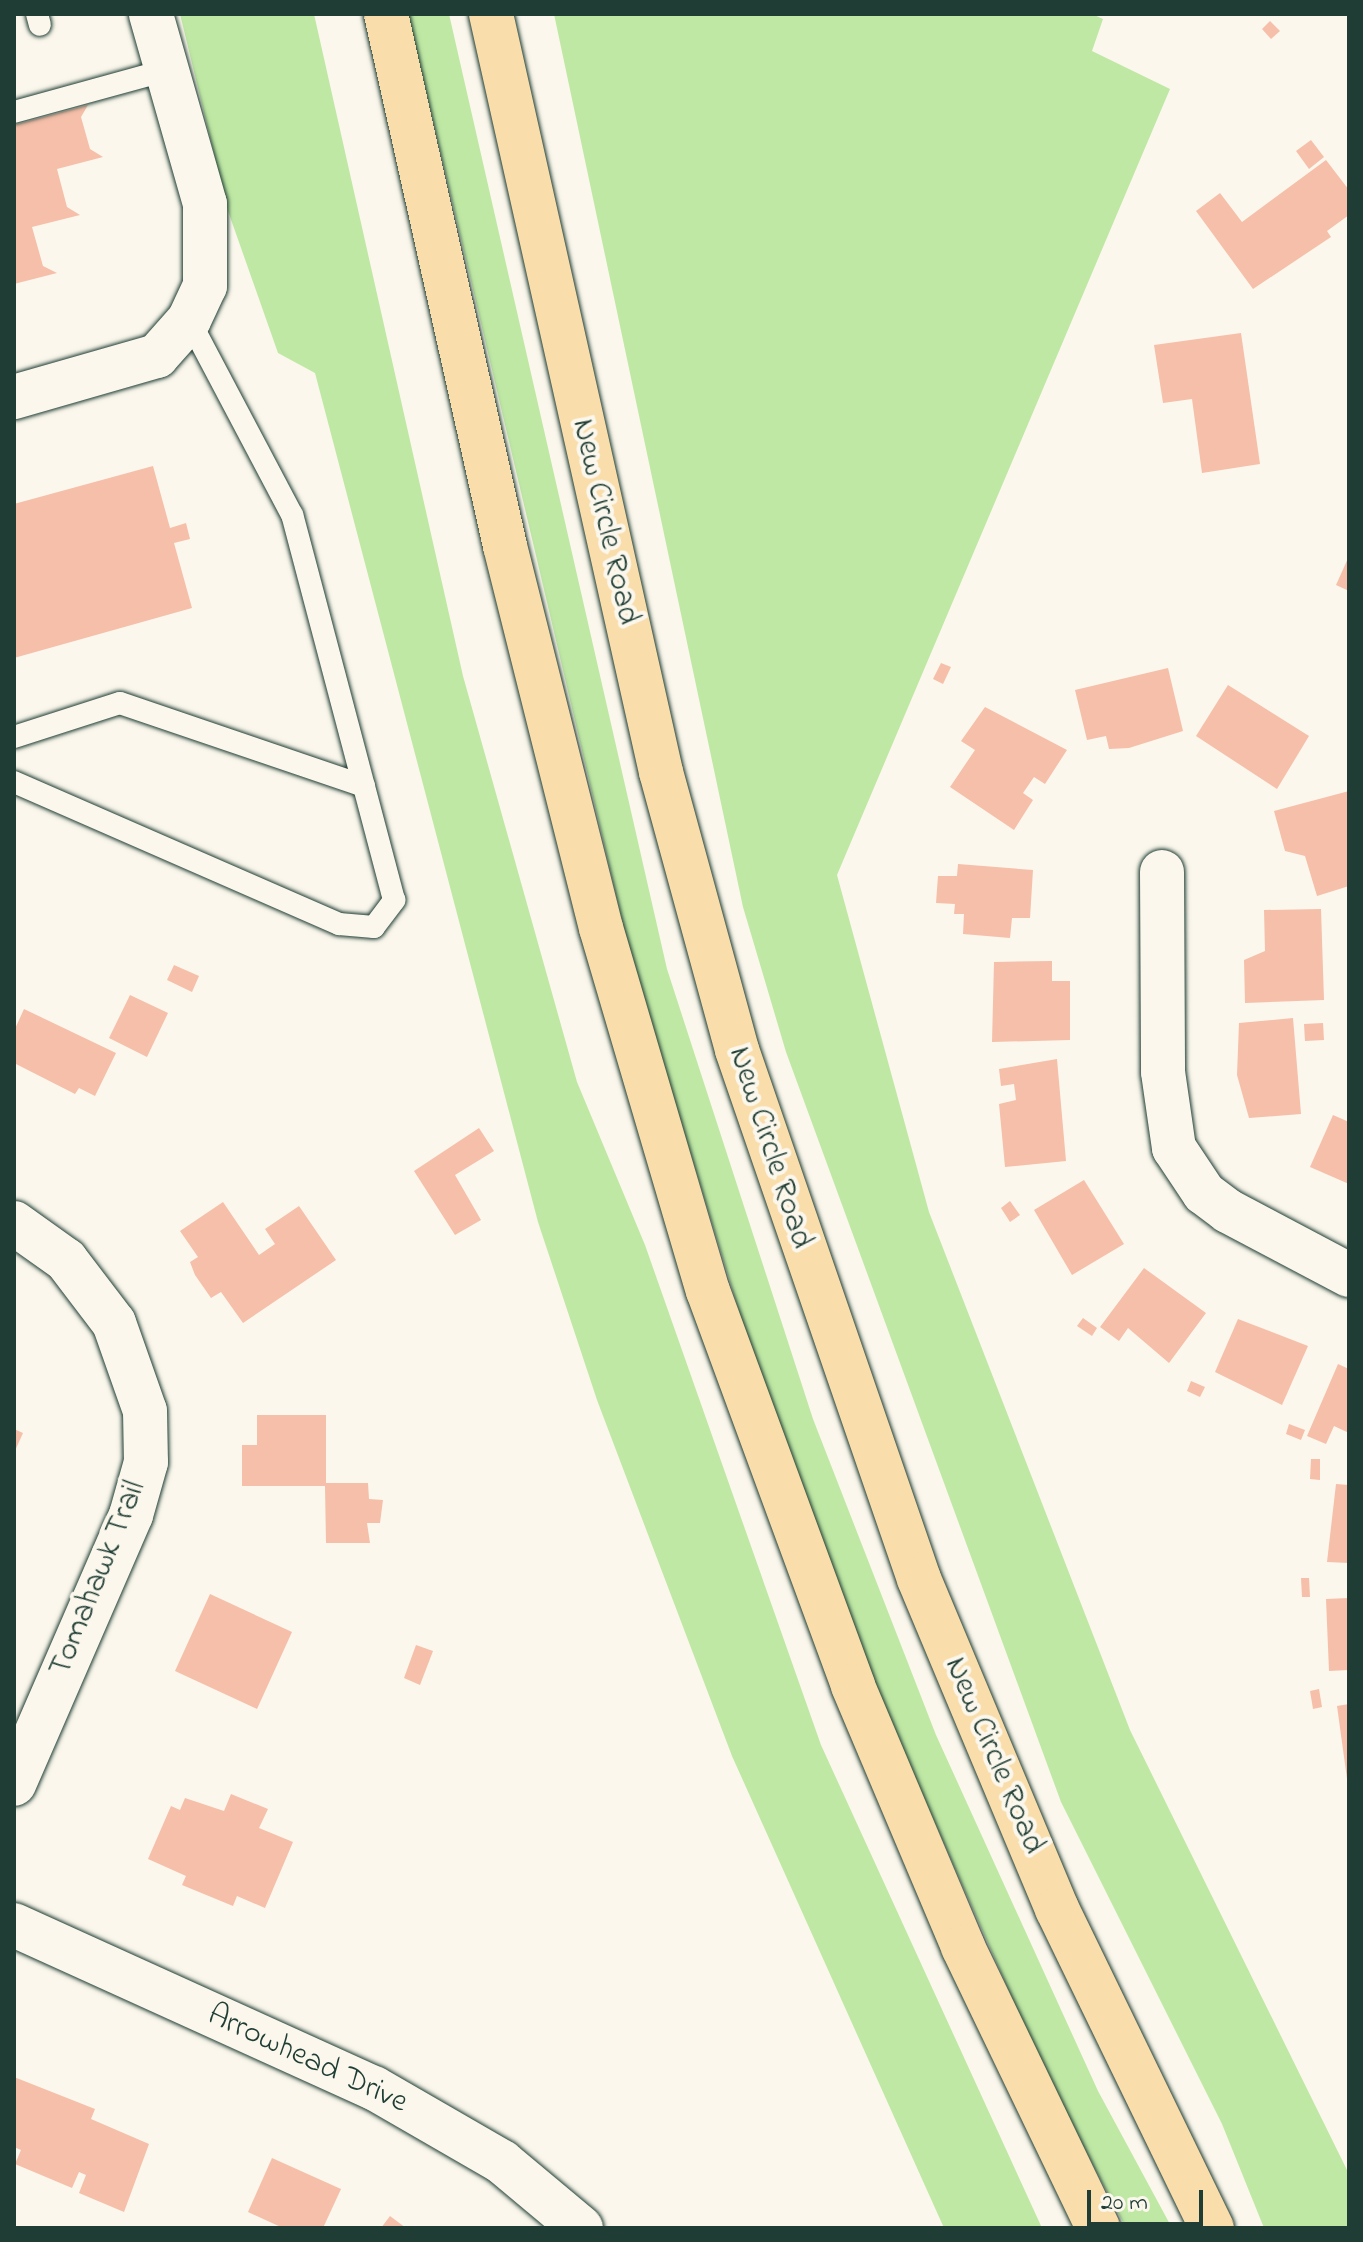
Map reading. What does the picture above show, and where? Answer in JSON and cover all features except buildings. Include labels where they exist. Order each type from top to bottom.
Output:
[{"type":"highway","points":[[386,14],[505,546],[590,882],[708,1291],[853,1686],[963,1947],[1098,2228]]},
{"type":"highway","name":"New Circle Road","points":[[491,14],[661,772],[737,1050],[919,1579],[1057,1909],[1212,2228]]},
{"type":"street","points":[[14,397],[157,356],[189,320],[210,250],[151,14]]},
{"type":"street","points":[[1162,872],[1163,1072],[1174,1148],[1204,1193],[1228,1211],[1349,1275]]},
{"type":"street","name":"Tomahawk Trail","points":[[14,1223],[66,1260],[114,1323],[145,1411],[146,1462],[131,1515],[14,1784]]},
{"type":"street","name":"Arrowhead Drive","points":[[14,1925],[374,2088],[502,2162],[581,2228]]},
{"type":"lane","points":[[14,112],[167,70]]},
{"type":"lane","points":[[14,782],[339,924],[374,927],[394,900],[292,515],[189,320]]},
{"type":"lane","points":[[14,737],[120,703],[364,786]]},
{"type":"green space","points":[[180,14],[314,14],[463,676],[577,1082],[645,1245],[821,1745],[1042,2228],[944,2228],[732,1756],[597,1400],[538,1222],[315,373],[278,353],[228,211]]},
{"type":"green space","points":[[408,14],[449,14],[667,969],[813,1419],[936,1735],[1098,2091],[1172,2228],[1126,2228],[1048,2079],[891,1723],[770,1412],[632,962]]},
{"type":"green space","points":[[554,14],[1092,14],[1103,19],[1092,51],[1170,89],[837,875],[929,1212],[1130,1730],[1349,2174],[1349,2228],[1264,2228],[1222,2124],[1061,1802],[786,1052],[743,907]]}]
